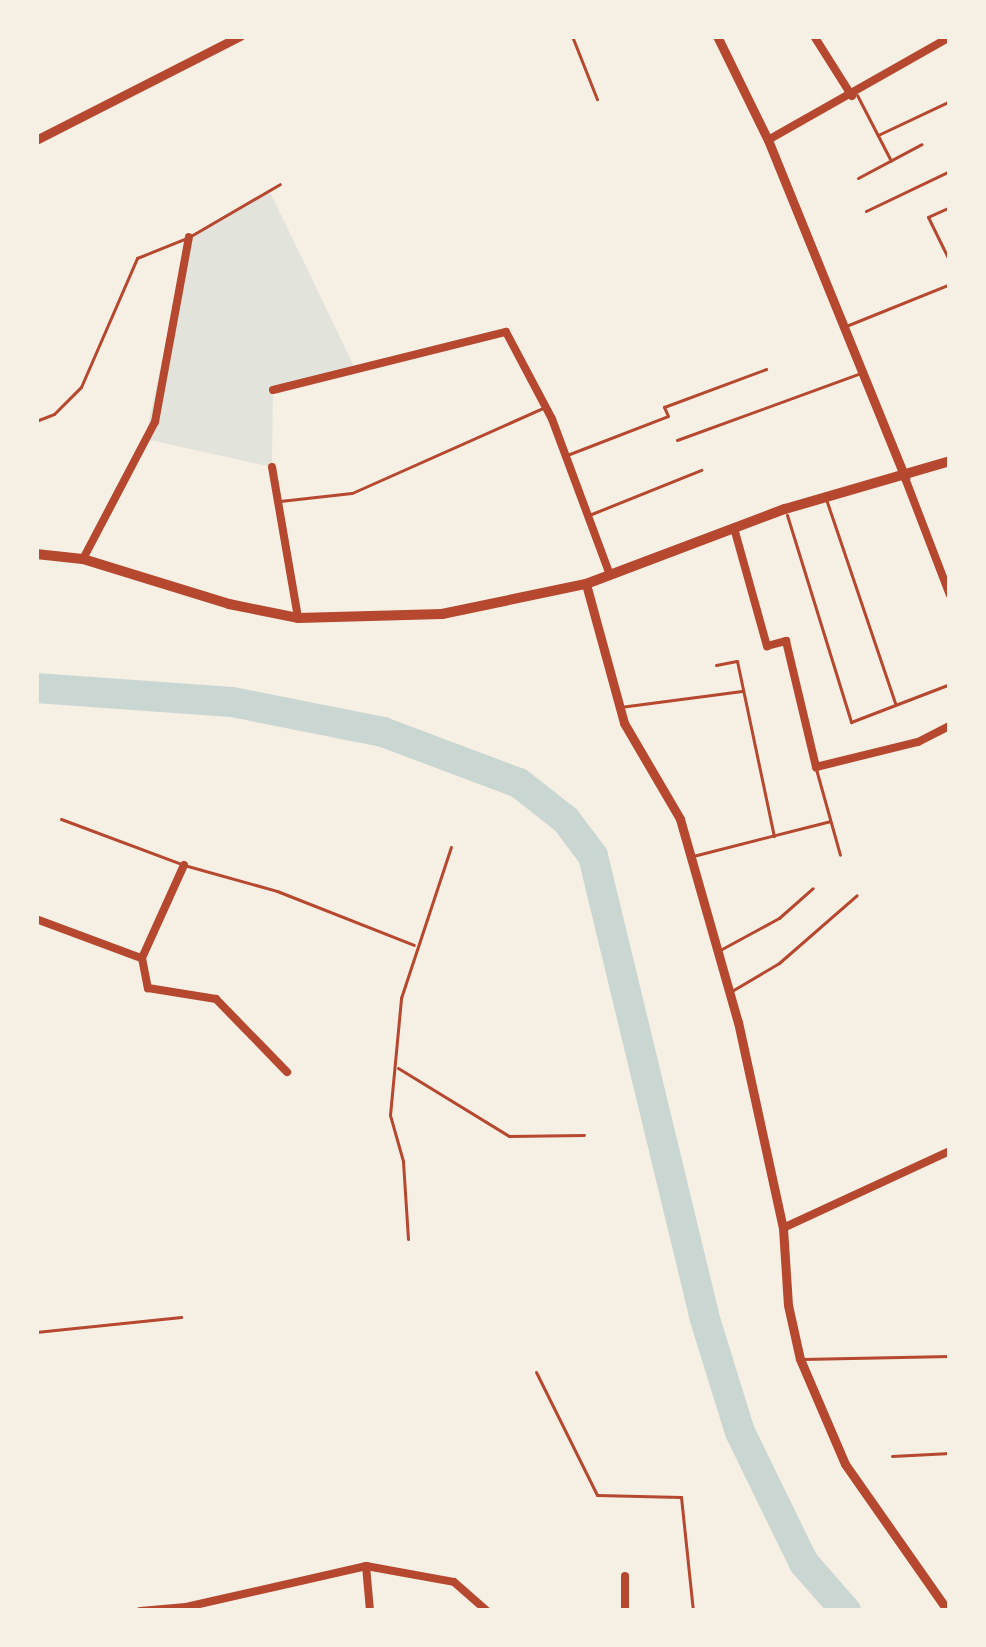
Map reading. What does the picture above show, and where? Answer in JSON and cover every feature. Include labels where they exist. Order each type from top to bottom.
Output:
[{"type":"main road","points":[[36,554],[83,559],[229,604],[298,618],[442,614],[586,584],[733,526],[950,461]]},
{"type":"street","points":[[36,140],[240,36]]},
{"type":"street","points":[[717,36],[768,140],[950,595]]},
{"type":"street","points":[[814,36],[854,95]]},
{"type":"street","points":[[768,140],[854,95],[937,41],[950,38]]},
{"type":"street","points":[[83,559],[155,422],[189,237]]},
{"type":"street","points":[[273,390],[506,332],[566,455],[610,575]]},
{"type":"street","points":[[272,467],[298,618]]},
{"type":"street","points":[[733,526],[767,646],[786,641],[816,767],[918,742],[950,726]]},
{"type":"street","points":[[586,584],[619,707],[680,819],[718,951],[783,1228],[788,1305],[800,1360],[845,1464],[948,1611]]},
{"type":"street","points":[[184,865],[142,958],[148,988],[216,999],[286,1072]]},
{"type":"street","points":[[36,919],[142,958]]},
{"type":"street","points":[[783,1228],[950,1151]]},
{"type":"street","points":[[366,1566],[370,1611]]},
{"type":"street","points":[[140,1611],[187,1609],[366,1566],[454,1582],[487,1611]]},
{"type":"street","points":[[625,1576],[625,1611]]},
{"type":"lane","points":[[572,36],[597,100]]},
{"type":"lane","points":[[854,95],[891,160]]},
{"type":"lane","points":[[878,135],[950,100]]},
{"type":"lane","points":[[858,178],[922,144]]},
{"type":"lane","points":[[866,211],[950,170]]},
{"type":"lane","points":[[36,421],[55,414],[82,387],[137,258],[189,237],[280,184]]},
{"type":"lane","points":[[950,207],[928,218],[950,262]]},
{"type":"lane","points":[[844,327],[950,284]]},
{"type":"lane","points":[[566,455],[668,416],[664,407],[766,369]]},
{"type":"lane","points":[[677,440],[862,373]]},
{"type":"lane","points":[[278,502],[352,494],[545,407]]},
{"type":"lane","points":[[588,515],[701,470]]},
{"type":"lane","points":[[825,496],[896,705]]},
{"type":"lane","points":[[784,509],[851,722],[950,684]]},
{"type":"lane","points":[[716,664],[737,661],[774,836]]},
{"type":"lane","points":[[619,707],[743,691]]},
{"type":"lane","points":[[816,767],[839,855]]},
{"type":"lane","points":[[61,819],[184,865],[277,891],[418,947]]},
{"type":"lane","points":[[691,856],[830,821]]},
{"type":"lane","points":[[408,1239],[404,1161],[390,1115],[401,998],[451,847]]},
{"type":"lane","points":[[718,951],[779,919],[813,888]]},
{"type":"lane","points":[[729,993],[779,963],[857,896]]},
{"type":"lane","points":[[396,1067],[509,1136],[584,1135]]},
{"type":"lane","points":[[36,1332],[181,1317]]},
{"type":"lane","points":[[800,1360],[950,1356]]},
{"type":"lane","points":[[536,1372],[597,1496],[681,1497],[693,1611]]},
{"type":"lane","points":[[892,1456],[950,1453]]},
{"type":"shaded area","points":[[270,192],[354,366],[273,390],[272,467],[145,439],[189,237]]},
{"type":"waterway","points":[[36,688],[232,702],[383,732],[519,783],[566,820],[593,856],[704,1316],[740,1432],[804,1563],[846,1611]]}]
